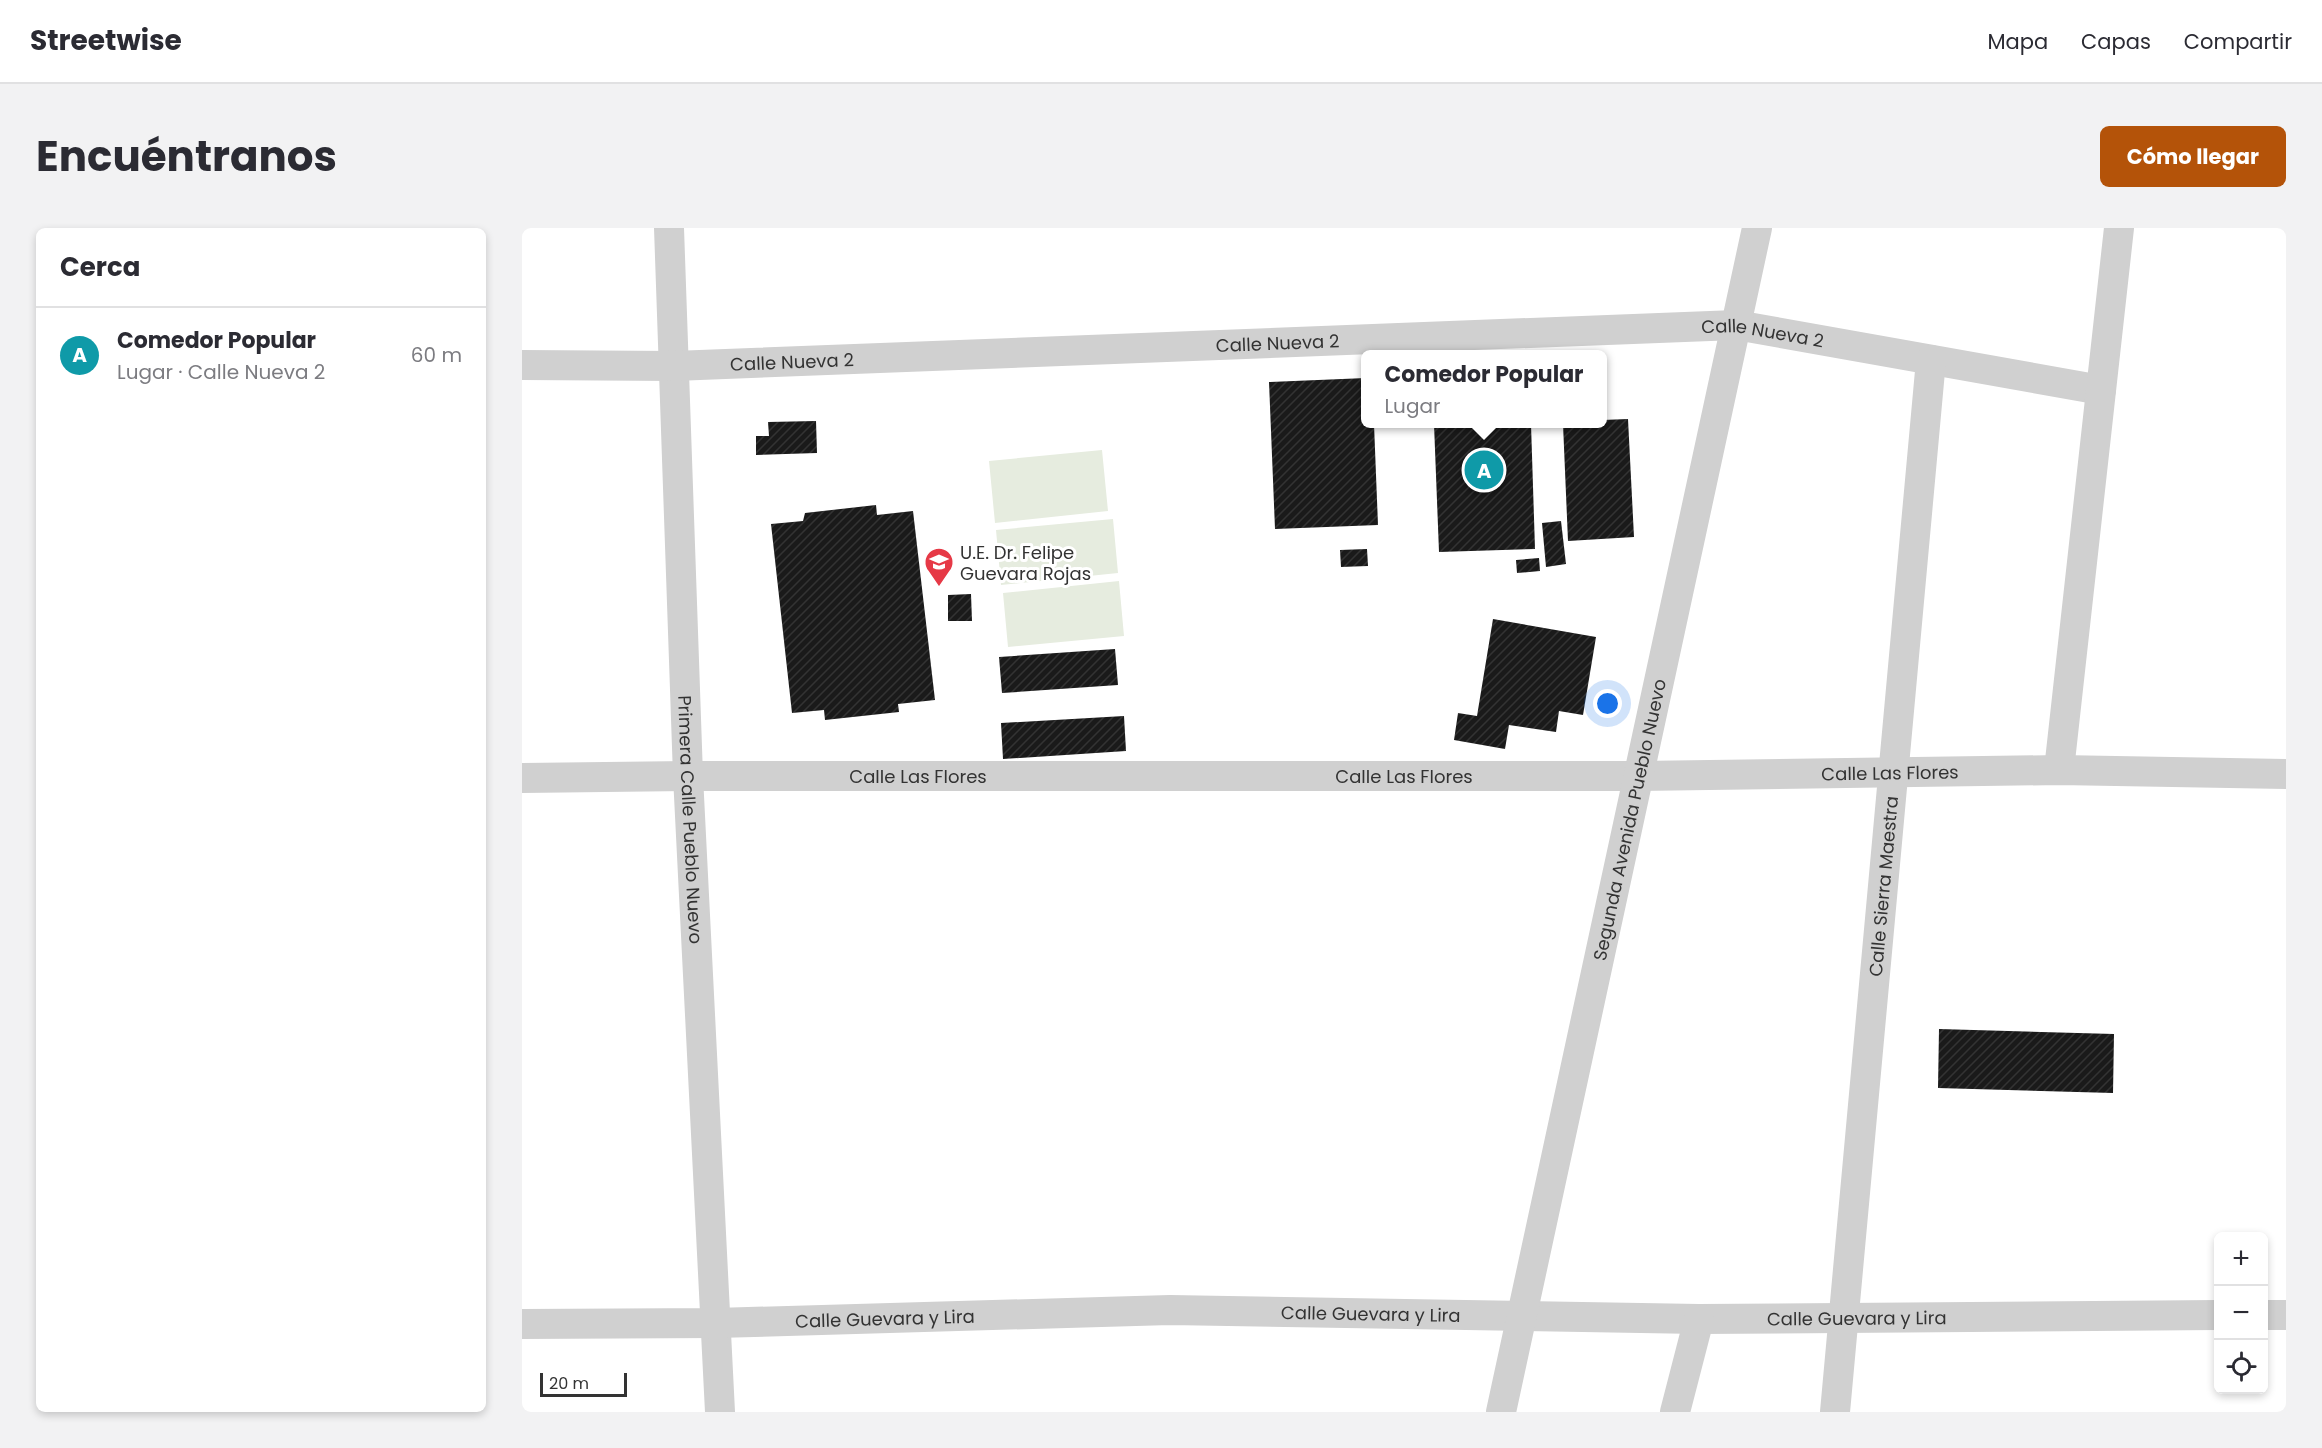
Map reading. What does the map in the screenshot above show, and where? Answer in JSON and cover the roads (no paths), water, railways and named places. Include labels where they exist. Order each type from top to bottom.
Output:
[{"type":"street","name":"Primera Calle Pueblo Nuevo","points":[[669,228],[688,776],[720,1412]]},
{"type":"street","points":[[1727,325],[1739,228]]},
{"type":"street","name":"Segunda Avenida Pueblo Nuevo","points":[[1501,1412],[1516,1316],[1727,325],[1757,228]]},
{"type":"street","points":[[2059,770],[2119,228]]},
{"type":"street","name":"Calle Nueva 2","points":[[522,365],[674,366],[1727,325],[2101,390]]},
{"type":"street","name":"Calle Sierra Maestra","points":[[1834,1412],[1931,360]]},
{"type":"street","name":"Calle Las Flores","points":[[522,778],[1632,776],[2059,770],[2286,774]]},
{"type":"street","name":"Calle Guevara y Lira","points":[[522,1324],[716,1323],[1170,1310],[1699,1318],[2214,1315]]},
{"type":"street","points":[[2268,1315],[2286,1315]]},
{"type":"street","points":[[1487,1412],[1516,1316]]},
{"type":"street","points":[[1675,1412],[1699,1318]]},
{"type":"place","name":"Comedor Popular","points":[[1484,470]]},
{"type":"place","name":"U.E. Dr. Felipe Guevara Rojas","points":[[939,588]]}]
